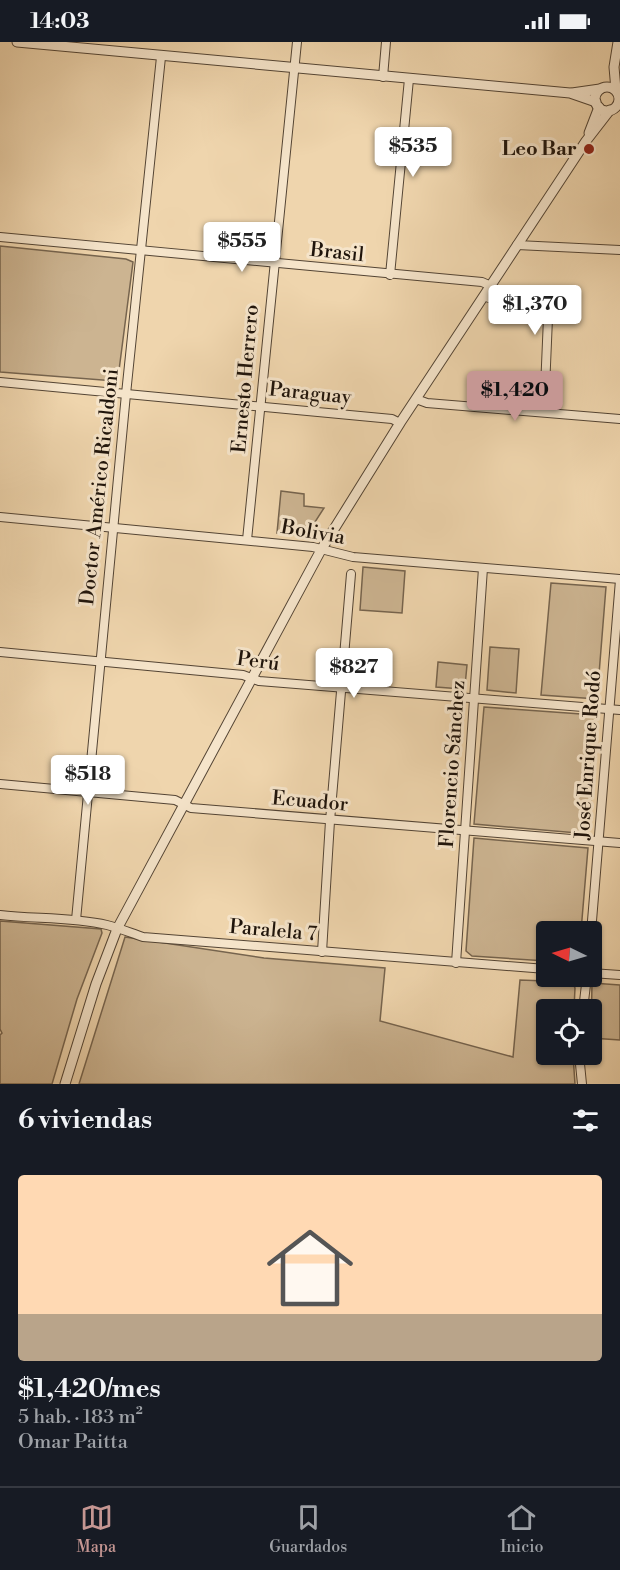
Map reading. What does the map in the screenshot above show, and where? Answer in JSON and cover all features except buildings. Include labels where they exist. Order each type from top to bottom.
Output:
[{"type":"street","points":[[16,42],[570,93],[602,88],[618,92]]},
{"type":"street","name":"Ernesto Herrero","points":[[247,540],[297,42]]},
{"type":"street","points":[[383,76],[386,42]]},
{"type":"street","points":[[65,1084],[96,984],[117,928],[321,550],[400,423],[586,141],[615,108],[618,92],[614,67],[618,42]]},
{"type":"street","name":"Doctor Américo Ricaldoni","points":[[76,920],[99,663],[161,57]]},
{"type":"street","points":[[586,141],[602,88],[614,67]]},
{"type":"street","points":[[390,275],[410,79]]},
{"type":"street","points":[[570,93],[597,104],[615,108]]},
{"type":"street","name":"Brasil","points":[[0,237],[482,282],[490,286]]},
{"type":"street","points":[[517,245],[620,250]]},
{"type":"street","points":[[484,296],[495,302],[538,308],[548,318],[544,412]]},
{"type":"street","name":"Paraguay","points":[[0,382],[261,405],[392,419],[400,423]]},
{"type":"street","points":[[416,399],[427,403],[620,419]]},
{"type":"street","name":"Bolivia","points":[[0,517],[247,540],[321,550],[353,557],[620,579]]},
{"type":"street","name":"Florencio Sánchez","points":[[456,963],[483,568]]},
{"type":"street","points":[[322,952],[330,821],[351,574]]},
{"type":"street","name":"José Enrique Rodó","points":[[592,921],[620,579]]},
{"type":"street","name":"Perú","points":[[0,652],[243,675],[252,678],[342,687],[620,710]]},
{"type":"street","name":"Ecuador","points":[[0,784],[175,800],[191,808],[620,843]]},
{"type":"street","name":"Paralela 7","points":[[0,915],[42,920],[76,920],[117,928],[143,937],[536,968]]},
{"type":"street","points":[[602,974],[620,975]]},
{"type":"street","points":[[580,1065],[582,1084]]},
{"type":"shaded area","points":[[0,246],[126,259],[133,262],[118,378],[115,381],[0,372]]},
{"type":"shaded area","points":[[281,491],[304,494],[304,506],[324,508],[306,536],[277,533]]},
{"type":"shaded area","points":[[363,567],[405,571],[402,613],[360,610]]},
{"type":"shaded area","points":[[551,583],[606,587],[597,699],[541,695]]},
{"type":"shaded area","points":[[490,647],[519,649],[516,693],[487,690]]},
{"type":"shaded area","points":[[438,662],[467,665],[465,686],[462,689],[436,687]]},
{"type":"shaded area","points":[[484,707],[595,715],[589,834],[474,824]]},
{"type":"shaded area","points":[[474,838],[588,848],[582,921],[536,921],[536,960],[472,956],[466,951]]},
{"type":"shaded area","points":[[0,921],[101,929],[102,933],[77,999],[52,1084],[0,1084],[0,1035],[2,1033],[0,1029]]},
{"type":"shaded area","points":[[125,937],[264,958],[385,968],[380,1021],[513,1057],[520,980],[536,981],[536,987],[575,988],[574,999],[536,999],[536,1065],[574,1065],[575,1084],[79,1084]]},
{"type":"shaded area","points":[[602,984],[620,985],[620,1040],[602,1039],[602,999],[592,999],[592,987],[602,987]]},
{"type":"place","name":"Leo Bar","points":[[589,149]]}]
